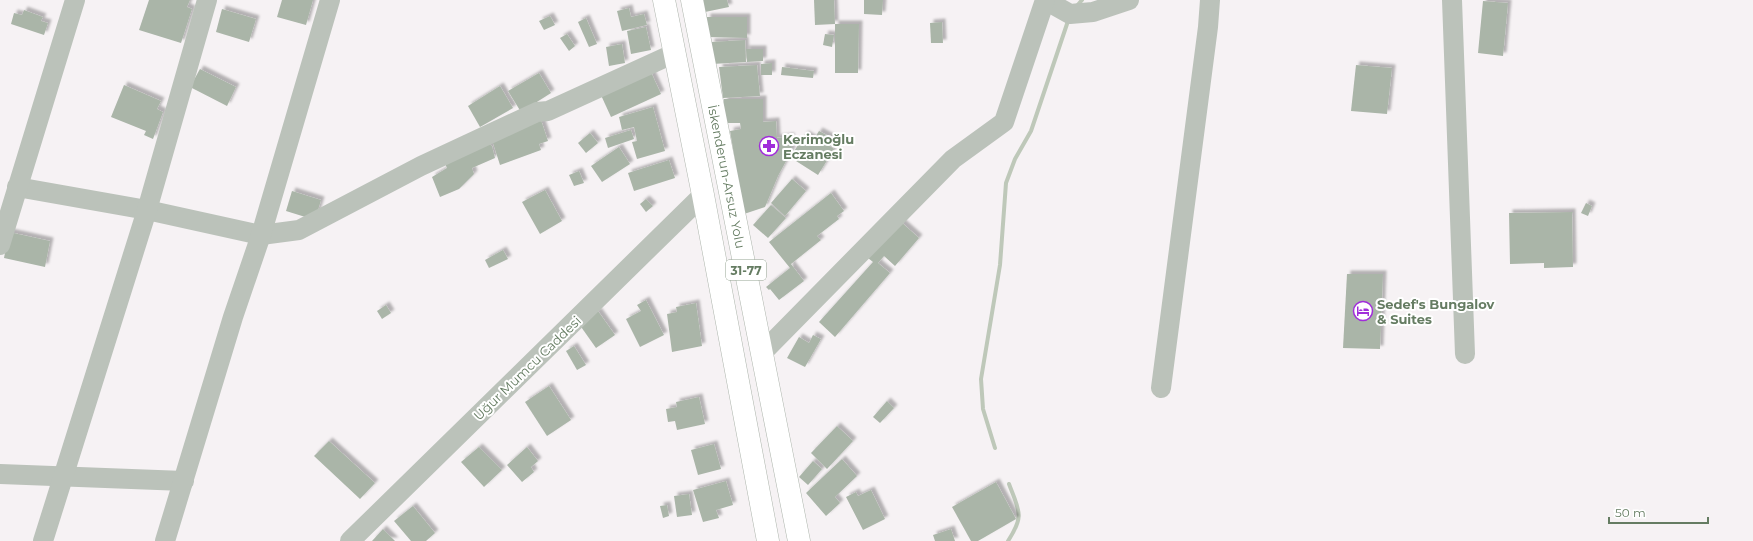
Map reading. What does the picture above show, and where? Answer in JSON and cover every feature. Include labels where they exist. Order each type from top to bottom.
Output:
[{"type":"main road","name":"İskenderun-Arsuz Yolu","points":[[664,0],[703,195],[768,541]]},
{"type":"main road","name":"İskenderun-Arsuz Yolu","points":[[692,0],[798,541]]},
{"type":"street","points":[[0,245],[76,0]]},
{"type":"street","points":[[43,541],[147,210],[208,0]]},
{"type":"street","points":[[165,541],[233,317],[261,235],[330,0]]},
{"type":"street","points":[[762,353],[953,159],[1004,122],[1045,0],[1070,14],[1093,12],[1129,0]]},
{"type":"street","points":[[1161,388],[1208,26],[1210,0]]},
{"type":"street","points":[[1452,0],[1465,354]]},
{"type":"street","points":[[17,187],[147,210],[261,235],[298,230],[421,166],[537,112],[548,111],[675,53]]},
{"type":"street","name":"Uğur Mumcu Caddesi","points":[[350,541],[703,195]]},
{"type":"street","points":[[0,474],[62,478],[184,481]]},
{"type":"building","points":[[149,0],[190,0],[187,7],[192,9],[181,43],[139,30]]},
{"type":"building","points":[[282,0],[313,0],[306,25],[277,17]]},
{"type":"building","points":[[703,0],[727,0],[729,7],[705,12]]},
{"type":"building","points":[[814,0],[834,0],[835,24],[815,25]]},
{"type":"building","points":[[864,0],[883,0],[882,15],[864,14]]},
{"type":"building","points":[[1483,1],[1508,3],[1503,56],[1478,53]]},
{"type":"building","points":[[629,8],[631,17],[644,14],[647,25],[622,31],[617,11]]},
{"type":"building","points":[[222,9],[256,19],[249,42],[216,32]]},
{"type":"building","points":[[24,10],[43,17],[41,21],[48,23],[44,35],[11,24],[14,13],[22,15]]},
{"type":"building","points":[[550,16],[555,25],[544,30],[539,21]]},
{"type":"building","points":[[707,17],[747,17],[747,38],[707,37]]},
{"type":"building","points":[[586,18],[597,44],[589,47],[578,22]]},
{"type":"building","points":[[942,22],[943,43],[931,43],[930,23]]},
{"type":"building","points":[[835,24],[859,24],[858,73],[835,73]]},
{"type":"building","points":[[646,27],[651,50],[631,54],[627,31]]},
{"type":"building","points":[[567,34],[575,46],[569,51],[560,38]]},
{"type":"building","points":[[825,34],[834,35],[832,47],[823,45]]},
{"type":"building","points":[[745,40],[746,62],[712,64],[711,42]]},
{"type":"building","points":[[622,44],[625,63],[609,66],[606,47]]},
{"type":"building","points":[[746,49],[763,49],[763,61],[747,62]]},
{"type":"building","points":[[772,63],[772,75],[761,75],[761,64]]},
{"type":"building","points":[[757,65],[760,96],[723,98],[719,67]]},
{"type":"building","points":[[1356,65],[1392,68],[1387,114],[1351,111]]},
{"type":"building","points":[[782,67],[814,71],[813,78],[781,75]]},
{"type":"building","points":[[200,69],[236,87],[227,106],[190,87]]},
{"type":"building","points":[[650,70],[661,94],[611,117],[600,93]]},
{"type":"building","points":[[539,73],[551,93],[521,112],[508,91]]},
{"type":"building","points":[[124,85],[161,101],[157,109],[163,112],[153,139],[144,135],[146,131],[111,117]]},
{"type":"building","points":[[500,86],[513,108],[480,127],[468,106]]},
{"type":"building","points":[[724,99],[763,99],[763,122],[776,121],[777,138],[791,136],[792,150],[778,176],[765,207],[744,214],[730,131],[741,129],[740,123],[724,123]]},
{"type":"building","points":[[653,107],[665,151],[637,159],[632,142],[637,141],[634,127],[622,130],[619,117]]},
{"type":"building","points":[[540,117],[548,141],[539,144],[541,150],[500,165],[492,140]]},
{"type":"building","points":[[631,130],[634,139],[608,148],[605,138]]},
{"type":"building","points":[[819,131],[832,138],[828,145],[834,149],[818,175],[796,161],[799,156],[793,153],[805,134],[814,139]]},
{"type":"building","points":[[590,133],[598,143],[586,153],[578,143]]},
{"type":"building","points":[[486,140],[492,146],[495,158],[472,168],[474,174],[459,189],[440,197],[432,177],[447,168],[443,159]]},
{"type":"building","points":[[619,147],[630,164],[602,182],[591,166]]},
{"type":"building","points":[[669,160],[675,178],[634,191],[628,173]]},
{"type":"building","points":[[579,171],[584,183],[574,186],[569,175]]},
{"type":"building","points":[[792,179],[806,191],[785,216],[771,203]]},
{"type":"building","points":[[545,190],[562,221],[540,234],[522,202]]},
{"type":"building","points":[[292,191],[321,200],[315,220],[286,211]]},
{"type":"building","points":[[831,193],[844,211],[837,216],[839,219],[817,236],[821,240],[791,264],[804,281],[779,300],[770,289],[769,290],[766,287],[790,268],[769,242]]},
{"type":"building","points":[[646,199],[653,206],[646,212],[640,204]]},
{"type":"building","points":[[1586,203],[1592,206],[1588,216],[1581,213]]},
{"type":"building","points":[[771,205],[786,218],[768,238],[753,225]]},
{"type":"building","points":[[1572,212],[1573,267],[1544,268],[1544,263],[1510,264],[1509,213]]},
{"type":"building","points":[[900,221],[919,238],[895,266],[884,256],[878,263],[890,273],[835,337],[819,322],[873,262],[868,258]]},
{"type":"building","points":[[9,232],[50,241],[45,267],[4,258]]},
{"type":"building","points":[[503,250],[508,259],[489,268],[485,260]]},
{"type":"building","name":"Sedef's Bungalov & Suites","points":[[1347,274],[1383,274],[1380,349],[1343,348]]},
{"type":"building","points":[[646,300],[664,335],[640,347],[626,319],[641,311],[637,305]]},
{"type":"building","points":[[696,303],[702,346],[672,352],[667,314],[677,312],[676,307]]},
{"type":"building","points":[[386,305],[391,313],[382,319],[377,311]]},
{"type":"building","points":[[598,311],[615,335],[596,348],[579,324]]},
{"type":"building","points":[[813,335],[821,339],[805,367],[787,358],[799,337],[809,343]]},
{"type":"building","points":[[574,346],[586,365],[577,370],[566,351]]},
{"type":"building","points":[[549,386],[571,420],[547,436],[525,402]]},
{"type":"building","points":[[699,397],[705,424],[677,430],[675,421],[668,422],[666,409],[677,407],[676,402]]},
{"type":"building","points":[[887,401],[894,408],[880,423],[873,417]]},
{"type":"building","points":[[837,426],[853,441],[827,469],[811,453]]},
{"type":"building","points":[[329,441],[375,483],[360,499],[314,456]]},
{"type":"building","points":[[714,444],[721,469],[698,475],[691,450]]},
{"type":"building","points":[[479,447],[502,470],[484,487],[461,462]]},
{"type":"building","points":[[527,447],[538,461],[531,467],[534,472],[522,482],[507,465]]},
{"type":"building","points":[[842,459],[857,476],[835,497],[840,503],[826,516],[806,493]]},
{"type":"building","points":[[813,461],[822,469],[808,485],[799,477]]},
{"type":"building","points":[[726,481],[733,505],[716,510],[719,518],[703,522],[693,490]]},
{"type":"building","points":[[996,482],[1016,519],[978,541],[971,541],[952,507]]},
{"type":"building","points":[[871,490],[885,519],[863,530],[846,497],[856,492],[858,496]]},
{"type":"building","points":[[689,494],[692,515],[677,517],[674,496]]},
{"type":"building","points":[[667,505],[669,516],[663,518],[660,506]]},
{"type":"building","points":[[413,506],[435,533],[426,541],[411,541],[394,521]]},
{"type":"building","points":[[383,529],[395,541],[372,541]]},
{"type":"building","points":[[951,529],[955,541],[935,541],[933,535]]},
{"type":"waterway","points":[[1076,7],[1082,0]]},
{"type":"waterway","points":[[995,448],[983,409],[981,379],[1000,265],[1006,183],[1015,159],[1031,131],[1069,18]]},
{"type":"waterway","points":[[1008,541],[1017,525],[1019,513],[1009,484]]},
{"type":"place","name":"Kerimoğlu Eczanesi","points":[[769,146]]},
{"type":"place","name":"Sedef's Bungalov & Suites","points":[[1363,311]]}]
